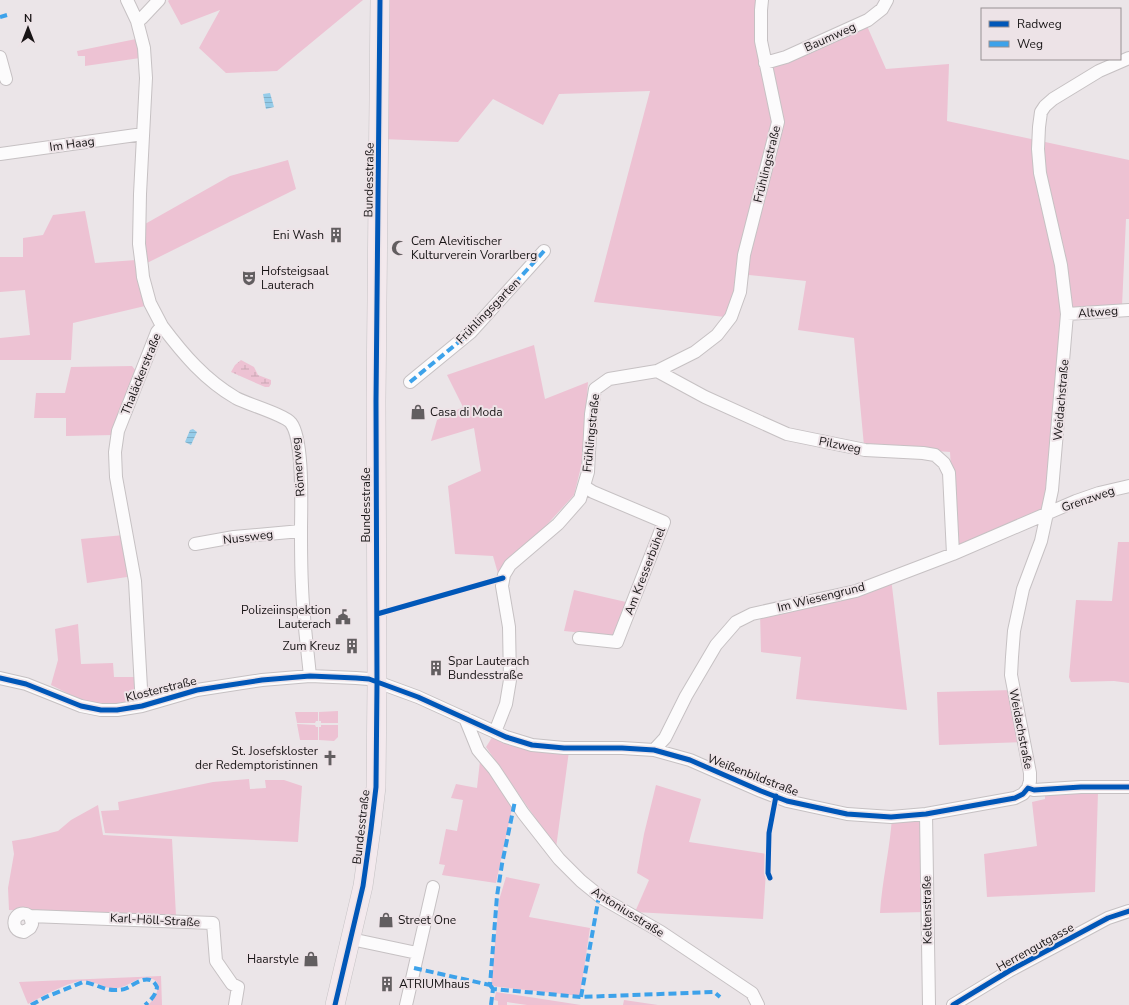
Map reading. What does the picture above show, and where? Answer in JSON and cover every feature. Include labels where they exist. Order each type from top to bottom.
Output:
[{"type":"main road","name":"Bundesstraße","points":[[335,1005],[363,886],[375,803],[377,740],[376,401],[380,0]]},
{"type":"street","name":"Thaläckerstraße","points":[[127,0],[137,21],[144,48],[146,78],[139,244],[143,277],[150,303],[162,326],[157,332],[118,431],[115,452],[116,477],[135,581],[142,706]]},
{"type":"street","points":[[137,21],[142,18],[159,0]]},
{"type":"street","name":"Frühlingstraße","points":[[495,732],[506,704],[510,680],[509,627],[502,586],[504,575],[510,565],[558,524],[580,499],[588,472],[591,414],[595,389],[609,379],[656,371],[695,352],[717,335],[730,317],[740,292],[744,255],[778,122],[761,41],[762,0]]},
{"type":"street","name":"Baumweg","points":[[765,63],[786,57],[868,20],[882,9],[887,0]]},
{"type":"street","points":[[0,57],[6,79]]},
{"type":"street","name":"Weidachstraße","points":[[1028,788],[1030,773],[1011,675],[1014,631],[1022,589],[1041,541],[1048,514],[1053,483],[1067,314],[1061,265],[1040,173],[1038,150],[1039,127],[1042,112],[1049,102],[1099,71],[1129,58]]},
{"type":"street","name":"Im Haag","points":[[0,154],[143,134]]},
{"type":"street","name":"Frühlingsgarten","points":[[410,382],[470,332],[544,251]]},
{"type":"street","name":"Altweg","points":[[1067,314],[1129,310]]},
{"type":"street","name":"Römerweg","points":[[162,326],[182,352],[202,373],[236,398],[290,422],[295,431],[302,495],[301,531],[303,615],[310,676]]},
{"type":"street","name":"Pilzweg","points":[[656,371],[705,397],[787,434],[865,450],[923,453],[935,456],[944,463],[948,473],[953,554]]},
{"type":"street","name":"Grenzweg","points":[[1048,514],[1099,493],[1129,486]]},
{"type":"street","name":"Am Kresserbühel","points":[[579,638],[617,642],[664,522],[592,492],[584,487]]},
{"type":"street","name":"Im Wiesengrund","points":[[654,750],[665,738],[686,696],[716,645],[736,622],[752,614],[856,591],[953,554],[1048,514]]},
{"type":"street","name":"Nussweg","points":[[194,544],[234,537],[301,531]]},
{"type":"street","name":"Klosterstraße","points":[[0,678],[26,684],[81,706],[101,710],[117,710],[142,706],[197,690],[262,680],[310,676],[369,679],[377,683]]},
{"type":"street","name":"Weißenbildstraße","points":[[377,683],[418,697],[495,732],[532,745],[564,748],[622,748],[654,750],[690,760],[761,791],[787,800],[847,814],[891,817],[926,814],[1015,798],[1023,794],[1028,788]]},
{"type":"street","name":"Antoniusstraße","points":[[465,718],[478,750],[494,769],[523,813],[559,859],[581,881],[602,898],[661,932],[752,993],[758,1005]]},
{"type":"street","points":[[1028,788],[1034,790],[1081,787],[1129,787]]},
{"type":"street","name":"Keltenstraße","points":[[926,814],[929,1005]]},
{"type":"street","points":[[406,1005],[433,887]]},
{"type":"street","name":"Herrengutgasse","points":[[953,1005],[1009,971],[1108,918],[1129,911]]},
{"type":"street","name":"Karl-Höll-Straße","points":[[30,916],[143,919],[213,923],[216,961],[232,984],[238,987],[235,1005]]},
{"type":"street","points":[[351,939],[417,953]]},
{"type":"green space","points":[[363,0],[277,71],[226,73],[199,48],[220,10],[181,25],[168,1]]},
{"type":"green space","points":[[383,0],[761,0],[763,66],[867,26],[886,69],[949,64],[947,121],[1129,160],[1129,219],[1126,219],[1122,306],[1064,313],[1047,512],[956,549],[950,452],[864,446],[854,338],[798,330],[806,281],[749,275],[725,317],[594,302],[650,91],[559,94],[543,125],[493,99],[458,142],[382,139]]},
{"type":"green space","points":[[136,39],[140,58],[85,66],[85,56],[78,56],[77,51]]},
{"type":"green space","points":[[288,160],[296,189],[145,264],[145,224],[230,176]]},
{"type":"green space","points":[[85,211],[95,263],[136,260],[145,306],[73,323],[71,360],[0,360],[0,338],[30,335],[25,290],[0,292],[0,257],[23,257],[23,238],[43,235],[53,215]]},
{"type":"green space","points":[[534,345],[545,399],[588,382],[582,463],[574,495],[499,577],[493,556],[455,554],[448,486],[481,471],[474,428],[431,441],[437,420],[463,407],[447,375]]},
{"type":"green space","points":[[241,360],[254,367],[258,375],[271,380],[269,387],[265,387],[231,372],[235,365]]},
{"type":"green space","points":[[132,366],[137,372],[114,435],[66,436],[66,418],[34,418],[36,393],[65,393],[71,367]]},
{"type":"green space","points":[[124,535],[127,577],[87,583],[81,539]]},
{"type":"green space","points":[[1118,542],[1129,542],[1129,683],[1114,681],[1071,682],[1069,677],[1076,600],[1112,601]]},
{"type":"green space","points":[[891,578],[907,710],[796,699],[801,657],[761,652],[760,613]]},
{"type":"green space","points":[[574,590],[626,602],[614,636],[564,631]]},
{"type":"green space","points":[[78,624],[81,664],[113,663],[114,677],[134,677],[135,697],[131,701],[105,705],[81,700],[51,685],[58,660],[55,629]]},
{"type":"green space","points":[[1013,690],[1024,742],[939,745],[937,692]]},
{"type":"green space","points":[[338,711],[338,723],[321,723],[321,721],[319,721],[319,712]]},
{"type":"green space","points":[[295,712],[318,712],[318,721],[315,723],[297,723]]},
{"type":"green space","points":[[297,724],[315,725],[318,727],[318,740],[300,740]]},
{"type":"green space","points":[[321,725],[338,725],[338,737],[334,741],[319,740],[319,727],[321,727]]},
{"type":"green space","points":[[493,736],[569,751],[556,848],[486,747]]},
{"type":"green space","points":[[480,761],[489,769],[513,804],[496,883],[442,875],[445,865],[439,864],[446,829],[457,831],[463,800],[451,798],[456,784],[477,788]]},
{"type":"green space","points":[[249,779],[250,789],[266,788],[265,780],[284,780],[302,786],[298,842],[105,833],[101,811],[119,810],[118,802],[213,782]]},
{"type":"green space","points":[[656,785],[701,799],[689,842],[767,854],[763,919],[635,912],[649,880],[637,873],[644,834]]},
{"type":"green space","points":[[1098,792],[1095,892],[987,897],[984,854],[1037,846],[1032,802],[1045,799],[1045,794]]},
{"type":"green space","points":[[98,805],[103,835],[172,839],[176,916],[9,910],[8,888],[14,854],[12,841],[58,831],[71,820]]},
{"type":"green space","points":[[925,815],[926,912],[880,913],[892,817]]},
{"type":"green space","points":[[506,877],[540,884],[529,917],[590,928],[580,996],[491,986],[499,900]]},
{"type":"green space","points":[[161,976],[162,1005],[148,1005],[156,995],[157,982],[147,978],[142,978],[118,988],[106,987],[88,981],[75,982],[28,1004],[19,982]]},
{"type":"green space","points":[[496,992],[581,1005],[527,1005],[507,1002],[507,1005],[498,1005],[498,1001],[494,1000]]},
{"type":"green space","points":[[624,1000],[658,1005],[623,1005]]},
{"type":"water","points":[[270,93],[274,107],[266,109],[263,94]]},
{"type":"water","points":[[193,429],[197,432],[191,445],[185,442],[190,430]]},
{"type":"marked path","points":[[0,17],[7,15]]},
{"type":"marked path","points":[[410,382],[471,332],[544,251]]},
{"type":"marked path","points":[[493,989],[490,985],[497,896],[515,801]]},
{"type":"marked path","points":[[581,997],[599,896]]},
{"type":"marked path","points":[[414,968],[490,985]]},
{"type":"marked path","points":[[31,1005],[46,997],[83,982],[110,990],[122,990],[147,979],[151,980],[157,987],[153,997],[145,1005]]},
{"type":"marked path","points":[[491,1005],[493,989],[581,997],[714,992],[720,997]]},
{"type":"cycle path","points":[[335,1005],[363,886],[376,787],[376,401],[380,0]]},
{"type":"cycle path","points":[[377,614],[503,578]]},
{"type":"cycle path","points":[[0,678],[26,684],[81,706],[101,710],[117,710],[142,706],[197,690],[262,680],[310,676],[369,679],[418,697],[506,737],[532,745],[564,748],[622,748],[654,750],[690,760],[787,801],[847,814],[891,817],[926,814],[1015,798],[1023,794],[1028,788],[1034,790],[1081,787],[1129,787]]},
{"type":"cycle path","points":[[770,878],[768,873],[769,833],[776,796]]},
{"type":"cycle path","points":[[953,1005],[1009,971],[1108,918],[1129,911]]},
{"type":"place","name":"Eni Wash","points":[[336,235]]},
{"type":"place","name":"Cem Alevitischer Kulturverein Vorarlberg","points":[[399,248]]},
{"type":"place","name":"Hofsteigsaal Lauterach","points":[[249,278]]},
{"type":"place","name":"Casa di Moda","points":[[418,412]]},
{"type":"place","name":"Polizeiinspektion Lauterach","points":[[343,617]]},
{"type":"place","name":"Zum Kreuz","points":[[352,646]]},
{"type":"place","name":"Spar Lauterach Bundesstraße","points":[[436,668]]},
{"type":"place","name":"St. Josefskloster der Redemptoristinnen","points":[[330,758]]},
{"type":"place","name":"Street One","points":[[386,920]]},
{"type":"place","name":"Haarstyle","points":[[311,959]]},
{"type":"place","name":"ATRIUMhaus","points":[[387,984]]}]
